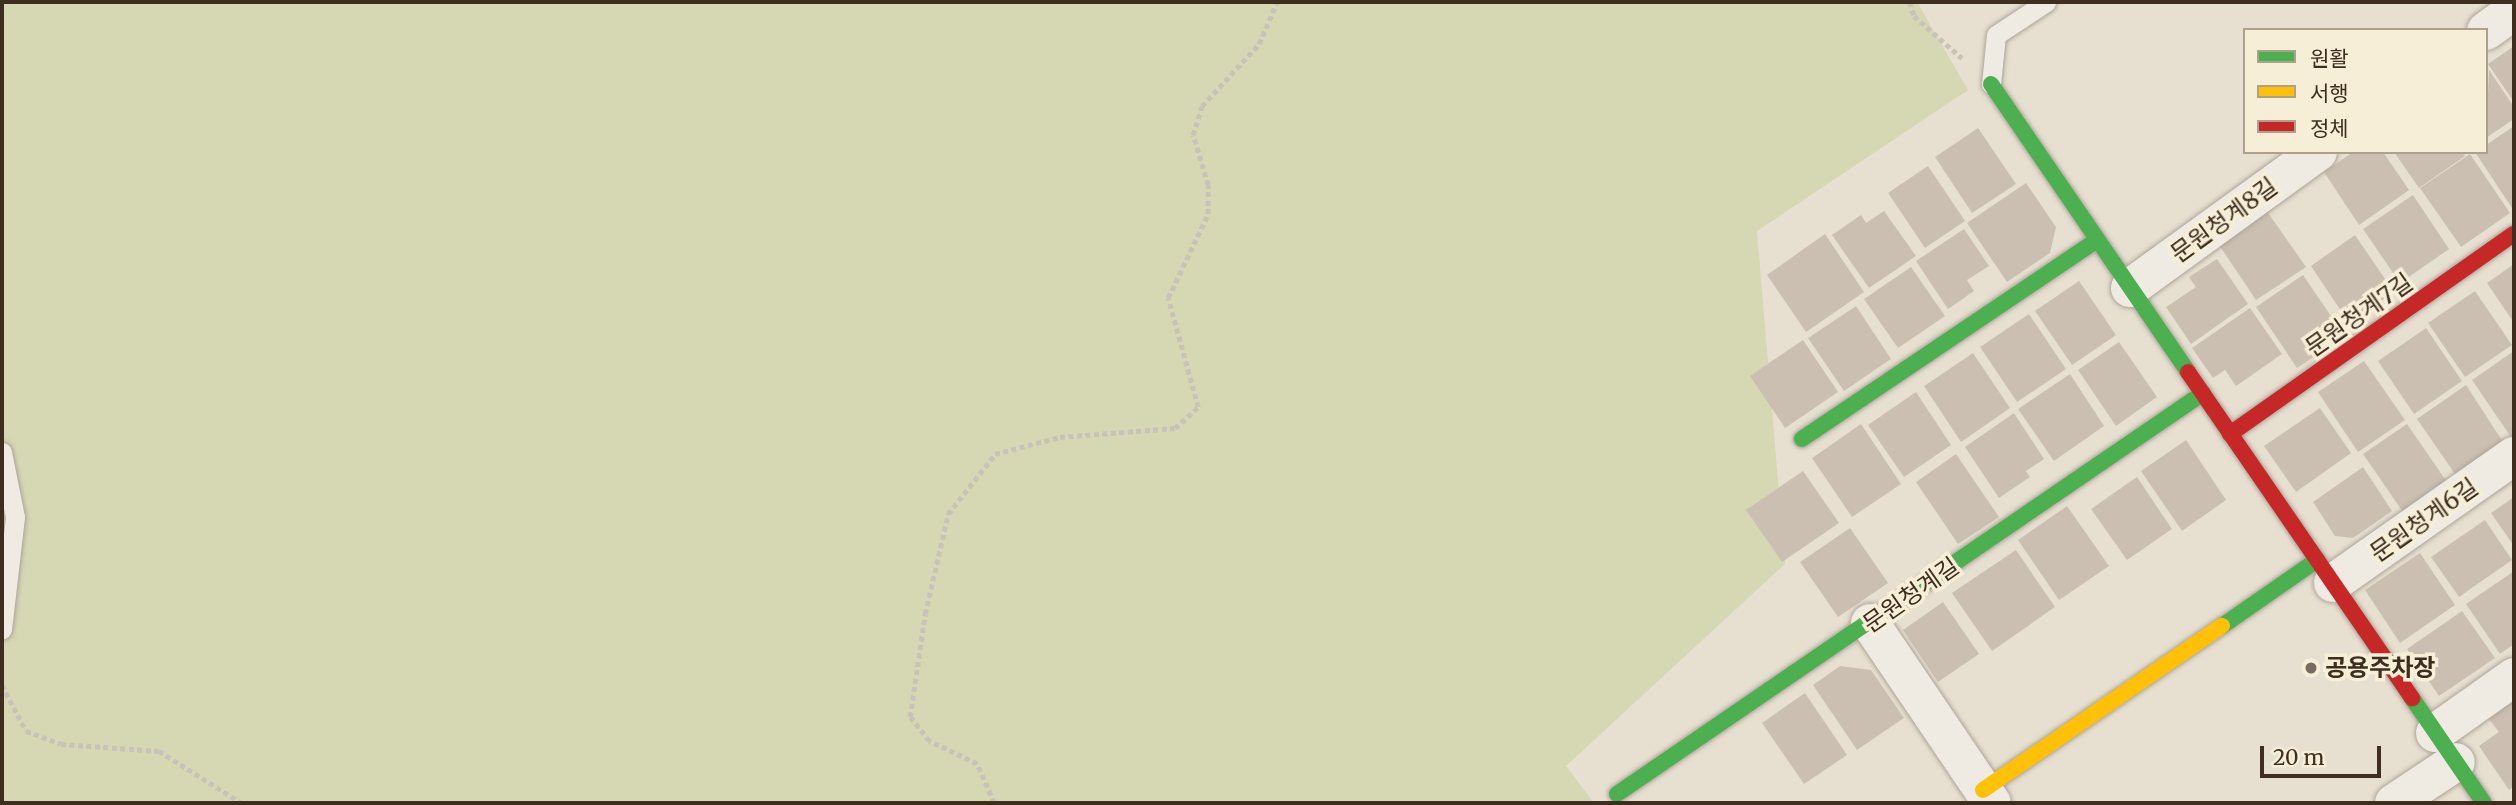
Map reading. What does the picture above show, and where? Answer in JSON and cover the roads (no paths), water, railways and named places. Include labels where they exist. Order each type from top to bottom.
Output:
[{"type":"street","points":[[2488,30],[2514,11]]},
{"type":"street","points":[[1991,84],[2096,242],[2203,393],[2484,803]]},
{"type":"street","name":"문원청계8길","points":[[2130,288],[2315,154]]},
{"type":"street","name":"문원청계7길","points":[[2230,434],[2514,234]]},
{"type":"street","points":[[1802,439],[2096,242]]},
{"type":"street","name":"문원청계길","points":[[1617,794],[1870,624],[2203,393]]},
{"type":"street","name":"문원청계6길","points":[[2325,571],[2514,456]]},
{"type":"street","points":[[1870,624],[1987,797],[2325,571]]},
{"type":"street","points":[[2393,803],[2514,677]]},
{"type":"lane","points":[[1991,84],[1996,35],[2046,2]]},
{"type":"lane","points":[[2,452],[15,517],[2,628]]},
{"type":"place","name":"공용주차장","points":[[2311,668]]}]
